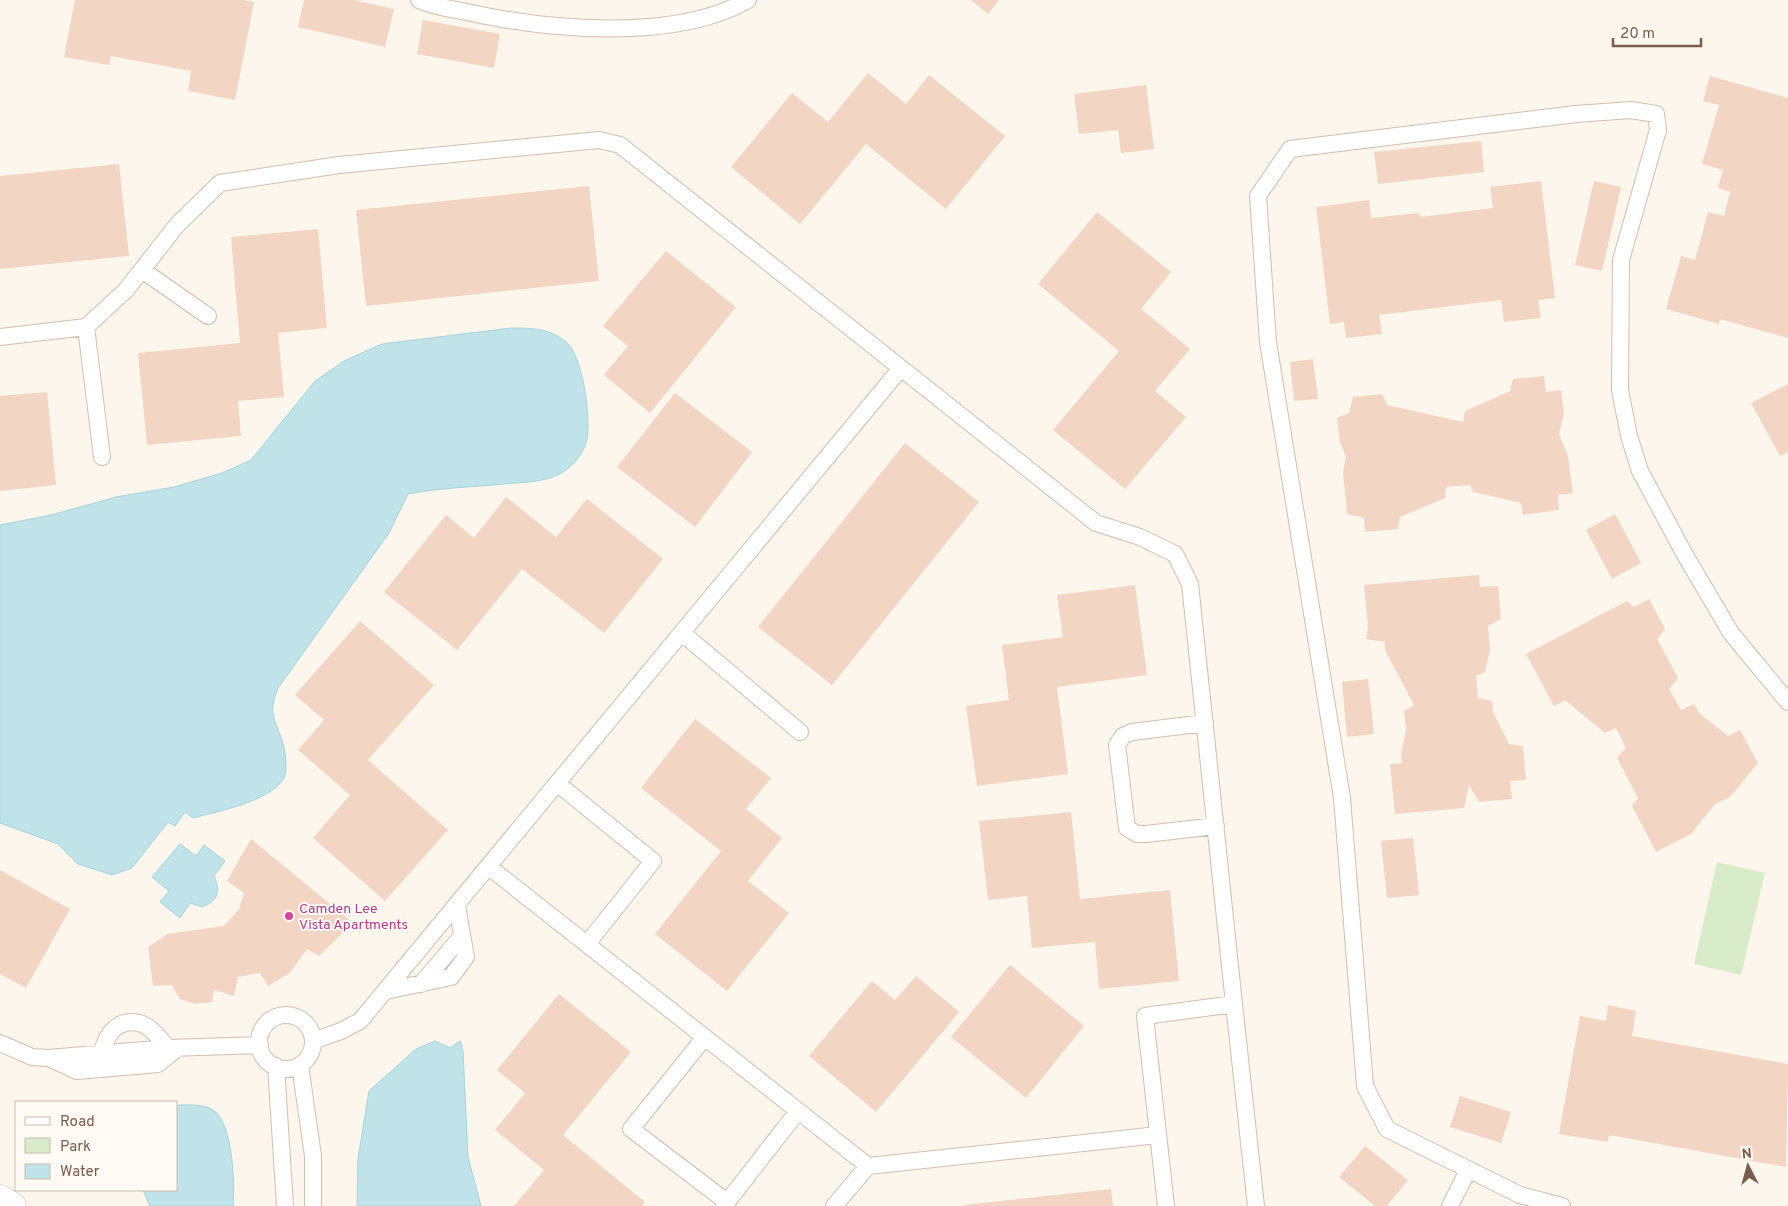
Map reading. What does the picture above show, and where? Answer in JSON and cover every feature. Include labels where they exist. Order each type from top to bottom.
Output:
[{"type":"street","points":[[0,1199],[12,1206]]},
{"type":"lane","points":[[419,0],[513,22],[597,28],[655,26],[696,20],[736,7],[748,0]]},
{"type":"lane","points":[[1562,1206],[1520,1195],[1387,1129],[1365,1086],[1342,798],[1268,342],[1258,196],[1290,149],[1576,114],[1631,110],[1656,114],[1658,130],[1621,260],[1620,390],[1629,436],[1640,471],[1685,556],[1731,633],[1788,702]]},
{"type":"lane","points":[[0,337],[86,327],[126,290],[177,225],[220,183],[339,165],[599,140],[620,145],[1096,523],[1140,537],[1175,554],[1190,584],[1256,1206]]},
{"type":"lane","points":[[142,270],[208,316]]},
{"type":"lane","points":[[86,327],[102,458]]},
{"type":"lane","points":[[313,1041],[360,1021],[901,368]]},
{"type":"lane","points":[[682,633],[800,732]]},
{"type":"lane","points":[[1205,723],[1132,732],[1123,736],[1117,745],[1127,828],[1137,834],[1146,834],[1216,826]]},
{"type":"lane","points":[[558,784],[653,861],[586,944]]},
{"type":"lane","points":[[489,867],[868,1166]]},
{"type":"lane","points":[[386,991],[451,977],[466,957],[457,906]]},
{"type":"lane","points":[[1166,1206],[1145,1016],[1234,1004]]},
{"type":"lane","points":[[281,1015],[300,1018],[307,1024],[313,1041],[312,1051],[307,1059],[300,1065],[291,1068],[276,1066],[263,1054],[260,1045],[261,1033],[266,1025],[281,1015]]},
{"type":"lane","points":[[101,1062],[107,1035],[120,1024],[140,1023],[173,1048],[260,1045]]},
{"type":"lane","points":[[705,1037],[631,1129],[725,1204],[798,1111]]},
{"type":"lane","points":[[0,1043],[32,1057],[48,1058],[77,1071],[101,1062],[158,1064],[173,1048]]},
{"type":"lane","points":[[300,1065],[313,1156],[313,1206]]},
{"type":"lane","points":[[276,1066],[285,1206]]},
{"type":"lane","points":[[834,1206],[868,1166],[1158,1135]]},
{"type":"lane","points":[[1450,1206],[1468,1170]]},
{"type":"green space","points":[[1717,862],[1765,873],[1741,975],[1694,964]]},
{"type":"water","points":[[511,328],[532,329],[552,333],[565,341],[571,348],[581,372],[587,402],[588,429],[584,449],[575,462],[567,469],[549,478],[408,494],[389,533],[278,688],[273,703],[273,715],[283,744],[286,765],[284,778],[277,786],[256,799],[229,809],[193,818],[185,812],[175,826],[168,822],[132,868],[112,875],[78,864],[58,844],[0,823],[0,525],[51,515],[116,497],[174,487],[222,473],[251,460],[315,381],[344,361],[382,344]]},
{"type":"water","points":[[180,844],[196,856],[204,845],[225,861],[214,876],[217,886],[215,899],[202,907],[190,903],[180,918],[160,902],[169,891],[152,877]]},
{"type":"water","points":[[435,1041],[450,1048],[460,1041],[463,1051],[468,1157],[481,1206],[357,1206],[358,1159],[369,1091],[416,1049]]},
{"type":"water","points":[[178,1105],[197,1105],[205,1107],[213,1110],[220,1117],[229,1140],[234,1184],[233,1206],[150,1206],[143,1191],[178,1191]]},
{"type":"building","points":[[75,0],[244,0],[254,2],[235,100],[188,91],[191,71],[111,56],[109,65],[64,57]]},
{"type":"building","points":[[304,0],[354,0],[394,9],[385,47],[298,27]]},
{"type":"building","points":[[971,0],[999,0],[988,14]]},
{"type":"building","points":[[423,20],[500,34],[494,68],[417,54]]},
{"type":"building","points":[[868,73],[906,104],[929,75],[1005,136],[946,209],[866,144],[800,224],[731,167],[792,93],[828,122]]},
{"type":"building","points":[[1710,76],[1788,98],[1788,338],[1720,319],[1719,324],[1666,309],[1681,256],[1695,260],[1708,212],[1724,216],[1730,192],[1718,188],[1723,170],[1702,164],[1719,105],[1703,101]]},
{"type":"building","points":[[1146,85],[1154,149],[1121,153],[1118,130],[1079,134],[1074,94]]},
{"type":"building","points":[[1481,141],[1484,172],[1378,184],[1374,152]]},
{"type":"building","points":[[119,164],[129,256],[0,269],[0,176]]},
{"type":"building","points":[[1541,181],[1555,298],[1538,300],[1541,318],[1504,322],[1501,300],[1379,315],[1382,334],[1346,338],[1344,322],[1330,324],[1316,207],[1369,200],[1371,218],[1419,213],[1420,217],[1493,208],[1490,187]]},
{"type":"building","points":[[1594,181],[1621,187],[1602,271],[1575,265]]},
{"type":"building","points":[[589,186],[599,281],[366,306],[356,210]]},
{"type":"building","points":[[1097,212],[1171,272],[1141,309],[1190,349],[1155,391],[1186,417],[1125,489],[1053,430],[1119,351],[1038,284]]},
{"type":"building","points":[[318,229],[327,328],[278,333],[284,397],[238,401],[241,436],[147,445],[138,353],[240,343],[231,237]]},
{"type":"building","points":[[666,251],[736,307],[650,413],[604,375],[628,346],[603,326]]},
{"type":"building","points":[[1313,359],[1318,399],[1294,401],[1290,362]]},
{"type":"building","points":[[1544,376],[1546,392],[1561,390],[1564,414],[1559,434],[1568,456],[1573,493],[1558,495],[1559,510],[1523,515],[1521,503],[1473,492],[1470,485],[1446,487],[1445,498],[1400,517],[1398,529],[1365,532],[1364,518],[1347,514],[1343,472],[1346,457],[1340,442],[1337,418],[1349,413],[1353,397],[1382,394],[1387,405],[1463,422],[1465,411],[1510,391],[1513,379]]},
{"type":"building","points":[[1788,384],[1788,452],[1780,456],[1751,403]]},
{"type":"building","points":[[47,392],[56,485],[0,491],[0,396]]},
{"type":"building","points":[[675,393],[752,452],[695,527],[617,467]]},
{"type":"building","points":[[905,443],[979,502],[832,685],[758,627]]},
{"type":"building","points":[[506,497],[556,537],[587,499],[663,559],[604,633],[522,569],[457,650],[384,592],[446,515],[474,538]]},
{"type":"building","points":[[1615,514],[1641,563],[1612,579],[1586,530]]},
{"type":"building","points":[[1479,575],[1480,587],[1498,586],[1501,619],[1488,626],[1490,649],[1485,672],[1476,676],[1478,698],[1492,701],[1493,712],[1509,744],[1523,746],[1526,780],[1510,781],[1512,799],[1479,802],[1469,785],[1464,808],[1395,814],[1390,764],[1402,763],[1401,754],[1406,730],[1404,711],[1414,705],[1385,650],[1385,642],[1366,639],[1368,627],[1364,585]]},
{"type":"building","points":[[1135,585],[1147,675],[1057,687],[1068,774],[977,786],[966,706],[1009,700],[1002,645],[1063,637],[1057,595]]},
{"type":"building","points":[[1649,599],[1665,629],[1657,639],[1678,678],[1669,689],[1681,710],[1694,704],[1699,713],[1728,736],[1740,730],[1758,763],[1730,797],[1715,804],[1691,834],[1656,852],[1632,806],[1638,798],[1617,758],[1626,748],[1616,728],[1605,733],[1565,700],[1554,706],[1526,654],[1627,601],[1634,607]]},
{"type":"building","points":[[360,621],[434,685],[368,760],[448,830],[385,901],[313,838],[350,795],[298,750],[324,720],[295,695]]},
{"type":"building","points":[[1368,679],[1374,734],[1347,737],[1342,682]]},
{"type":"building","points":[[695,719],[771,778],[746,809],[782,838],[748,881],[789,913],[727,991],[655,934],[721,851],[641,788]]},
{"type":"building","points":[[1071,812],[1080,899],[1170,890],[1179,981],[1099,989],[1095,942],[1032,948],[1027,896],[988,900],[979,821]]},
{"type":"building","points":[[1413,838],[1419,895],[1387,898],[1381,841]]},
{"type":"building","name":"Camden Lee Vista Apartments","points":[[251,839],[353,923],[319,956],[307,949],[290,973],[268,986],[260,973],[238,977],[234,996],[214,990],[212,1002],[194,1004],[180,999],[172,985],[153,986],[148,947],[168,934],[224,926],[239,909],[244,893],[227,881]]},
{"type":"building","points":[[0,870],[70,909],[26,988],[0,974]]},
{"type":"building","points":[[1010,965],[1084,1026],[1026,1098],[951,1037]]},
{"type":"building","points":[[916,976],[959,1012],[876,1112],[809,1056],[872,981],[895,1000]]},
{"type":"building","points":[[559,994],[631,1052],[563,1135],[645,1202],[642,1206],[514,1206],[544,1170],[495,1130],[525,1093],[497,1070]]},
{"type":"building","points":[[1608,1005],[1636,1011],[1632,1036],[1788,1064],[1786,1167],[1609,1135],[1608,1142],[1559,1134],[1580,1016],[1606,1021]]},
{"type":"building","points":[[1460,1096],[1511,1112],[1501,1143],[1450,1127]]},
{"type":"building","points":[[1365,1146],[1408,1180],[1387,1206],[1375,1206],[1339,1177]]},
{"type":"building","points":[[1111,1189],[1113,1206],[964,1206],[964,1205]]},
{"type":"place","name":"Camden Lee Vista Apartments","points":[[289,916]]}]
